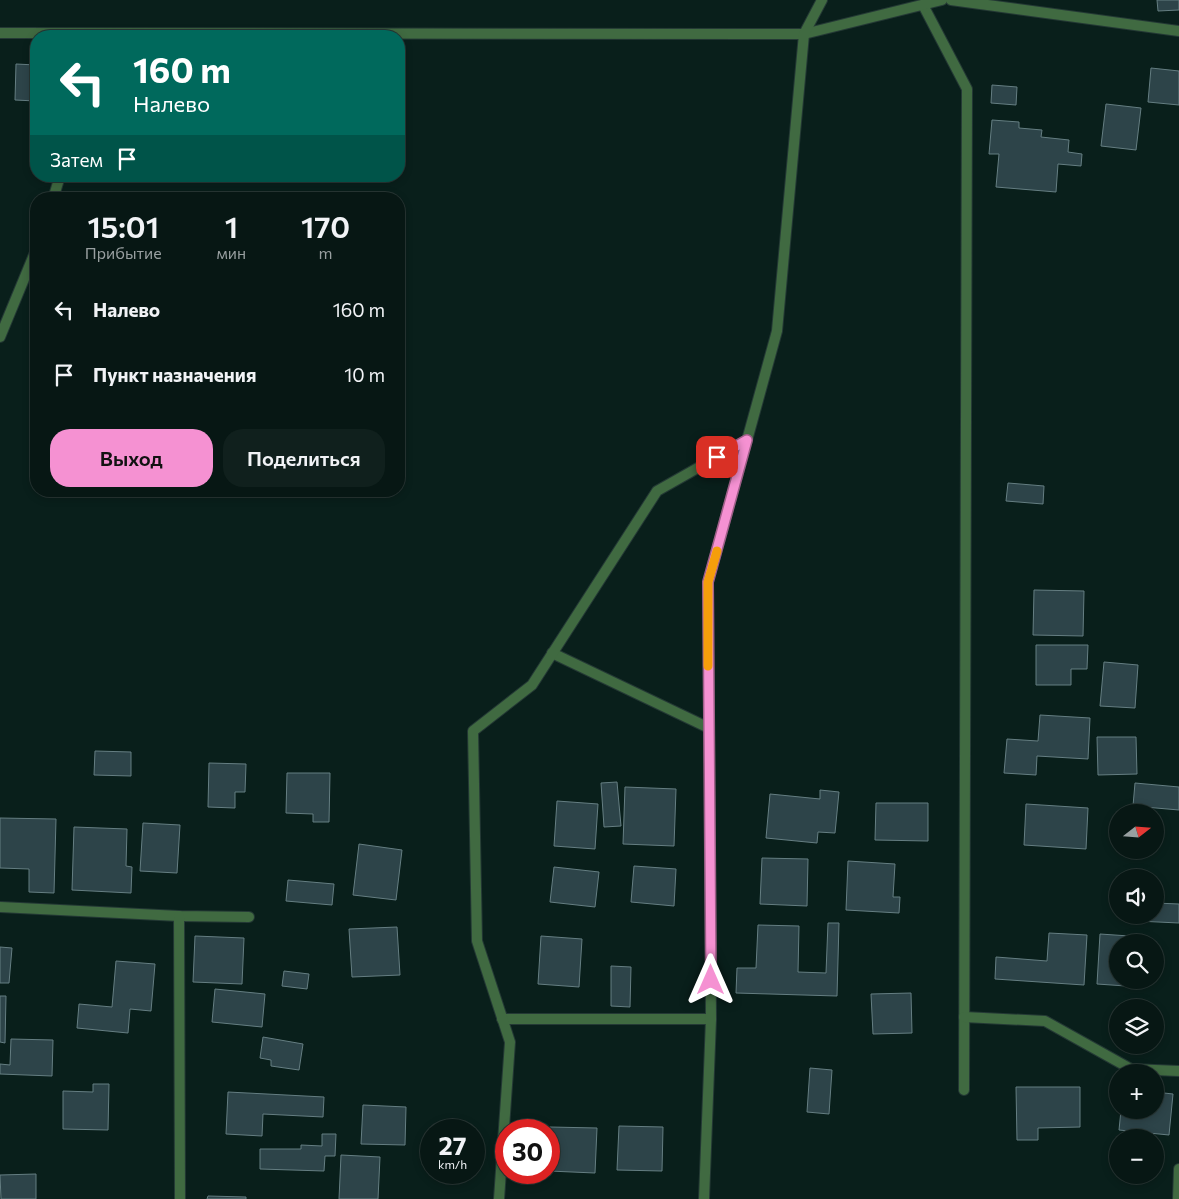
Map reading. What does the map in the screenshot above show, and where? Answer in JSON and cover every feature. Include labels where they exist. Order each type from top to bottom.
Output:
[{"type":"street","points":[[704,1199],[711,1019],[708,582],[777,331],[804,34],[822,0]]},
{"type":"street","points":[[405,35],[804,34],[942,0]]},
{"type":"street","points":[[952,0],[1179,31]]},
{"type":"street","points":[[923,5],[967,89],[964,1090]]},
{"type":"street","points":[[0,33],[30,34]]},
{"type":"street","points":[[0,337],[30,264]]},
{"type":"street","points":[[499,1199],[510,1042],[477,941],[473,731],[532,685],[657,491],[747,440]]},
{"type":"street","points":[[552,654],[709,728]]},
{"type":"street","points":[[0,907],[179,916],[249,917]]},
{"type":"street","points":[[179,916],[180,1199]]},
{"type":"street","points":[[964,1017],[1045,1021],[1131,1069],[1179,1071]]},
{"type":"street","points":[[502,1019],[711,1019]]},
{"type":"street","points":[[1178,1199],[1179,1169]]},
{"type":"building","points":[[1157,0],[1179,0],[1179,10],[1158,11]]},
{"type":"building","points":[[16,64],[30,65],[30,101],[15,100]]},
{"type":"building","points":[[1151,68],[1179,71],[1179,105],[1148,102]]},
{"type":"building","points":[[992,85],[1017,87],[1016,105],[991,103]]},
{"type":"building","points":[[1106,104],[1141,108],[1136,150],[1101,146]]},
{"type":"building","points":[[992,120],[1019,122],[1019,128],[1042,130],[1041,137],[1069,140],[1068,152],[1082,154],[1081,166],[1058,164],[1056,192],[996,187],[999,154],[989,154]]},
{"type":"building","points":[[1008,483],[1044,486],[1043,504],[1006,501]]},
{"type":"building","points":[[1034,590],[1084,591],[1083,636],[1033,635]]},
{"type":"building","points":[[1036,645],[1088,645],[1087,669],[1071,669],[1071,685],[1036,685]]},
{"type":"building","points":[[1104,662],[1138,665],[1135,708],[1100,706]]},
{"type":"building","points":[[1040,715],[1090,718],[1088,759],[1037,756],[1036,775],[1004,773],[1007,739],[1038,741]]},
{"type":"building","points":[[1097,737],[1136,737],[1137,774],[1098,775]]},
{"type":"building","points":[[95,751],[131,752],[131,776],[94,775]]},
{"type":"building","points":[[209,763],[246,764],[245,792],[235,792],[235,808],[208,807]]},
{"type":"building","points":[[287,773],[330,773],[329,822],[313,822],[313,814],[286,813]]},
{"type":"building","points":[[617,782],[621,826],[604,827],[601,783]]},
{"type":"building","points":[[1135,783],[1179,787],[1179,810],[1164,809],[1164,804],[1133,804]]},
{"type":"building","points":[[625,787],[676,789],[674,846],[623,844]]},
{"type":"building","points":[[820,790],[839,792],[835,833],[818,832],[817,843],[766,838],[770,794],[820,799]]},
{"type":"building","points":[[557,801],[598,804],[595,849],[554,846]]},
{"type":"building","points":[[876,803],[928,803],[928,841],[875,840]]},
{"type":"building","points":[[1026,804],[1088,808],[1086,849],[1024,845]]},
{"type":"building","points":[[0,818],[56,819],[54,893],[29,892],[29,869],[0,868]]},
{"type":"building","points":[[143,823],[180,825],[177,873],[140,871]]},
{"type":"building","points":[[74,827],[127,829],[126,866],[132,867],[131,893],[72,890]]},
{"type":"building","points":[[359,844],[402,850],[396,900],[353,895]]},
{"type":"building","points":[[762,858],[808,859],[807,906],[760,904]]},
{"type":"building","points":[[848,861],[895,864],[893,897],[900,897],[899,913],[846,910]]},
{"type":"building","points":[[634,866],[676,869],[674,906],[631,902]]},
{"type":"building","points":[[554,867],[599,872],[595,907],[550,902]]},
{"type":"building","points":[[288,880],[334,884],[332,905],[286,901]]},
{"type":"building","points":[[1164,903],[1179,904],[1179,923],[1164,922]]},
{"type":"building","points":[[828,923],[839,923],[837,996],[736,993],[737,968],[756,968],[758,925],[799,926],[798,972],[826,973]]},
{"type":"building","points":[[397,927],[400,975],[352,977],[349,929]]},
{"type":"building","points":[[1049,933],[1087,935],[1084,985],[995,979],[996,957],[1047,961]]},
{"type":"building","points":[[1100,934],[1109,935],[1109,985],[1097,984]]},
{"type":"building","points":[[195,936],[244,938],[242,984],[193,982]]},
{"type":"building","points":[[541,936],[582,939],[579,987],[538,984]]},
{"type":"building","points":[[0,947],[12,948],[9,983],[0,983]]},
{"type":"building","points":[[116,961],[155,964],[151,1011],[130,1009],[128,1033],[77,1028],[79,1004],[112,1007]]},
{"type":"building","points":[[611,966],[631,967],[630,1007],[611,1006]]},
{"type":"building","points":[[284,971],[309,974],[307,989],[282,986]]},
{"type":"building","points":[[215,989],[265,994],[262,1027],[212,1022]]},
{"type":"building","points":[[911,993],[912,1033],[873,1034],[871,994]]},
{"type":"building","points":[[0,996],[6,996],[5,1043],[0,1042]]},
{"type":"building","points":[[263,1037],[303,1044],[299,1070],[271,1066],[271,1060],[260,1058]]},
{"type":"building","points":[[11,1039],[53,1040],[52,1076],[0,1074],[0,1064],[10,1065]]},
{"type":"building","points":[[810,1068],[832,1070],[829,1114],[807,1112]]},
{"type":"building","points":[[93,1084],[109,1084],[108,1130],[63,1129],[63,1091],[93,1092]]},
{"type":"building","points":[[1016,1087],[1080,1087],[1080,1127],[1038,1128],[1038,1140],[1017,1140]]},
{"type":"building","points":[[228,1092],[324,1097],[323,1117],[263,1114],[262,1136],[226,1134]]},
{"type":"building","points":[[1164,1093],[1173,1094],[1169,1135],[1164,1134],[1164,1129],[1119,1129],[1120,1119],[1164,1119]]},
{"type":"building","points":[[363,1105],[406,1107],[405,1145],[361,1144]]},
{"type":"building","points":[[619,1126],[663,1127],[662,1171],[617,1170]]},
{"type":"building","points":[[560,1127],[597,1128],[595,1173],[560,1171]]},
{"type":"building","points":[[322,1134],[336,1134],[335,1156],[325,1156],[324,1171],[260,1169],[260,1149],[301,1149],[301,1145],[322,1146]]},
{"type":"building","points":[[341,1155],[380,1157],[378,1199],[339,1199]]},
{"type":"building","points":[[36,1174],[36,1199],[1,1199],[0,1175]]},
{"type":"building","points":[[208,1196],[246,1197],[246,1199],[207,1199]]},
{"type":"slow traffic","points":[[708,666],[708,582],[717,551]]},
{"type":"route","points":[[711,980],[708,582],[747,440],[717,457]]}]
